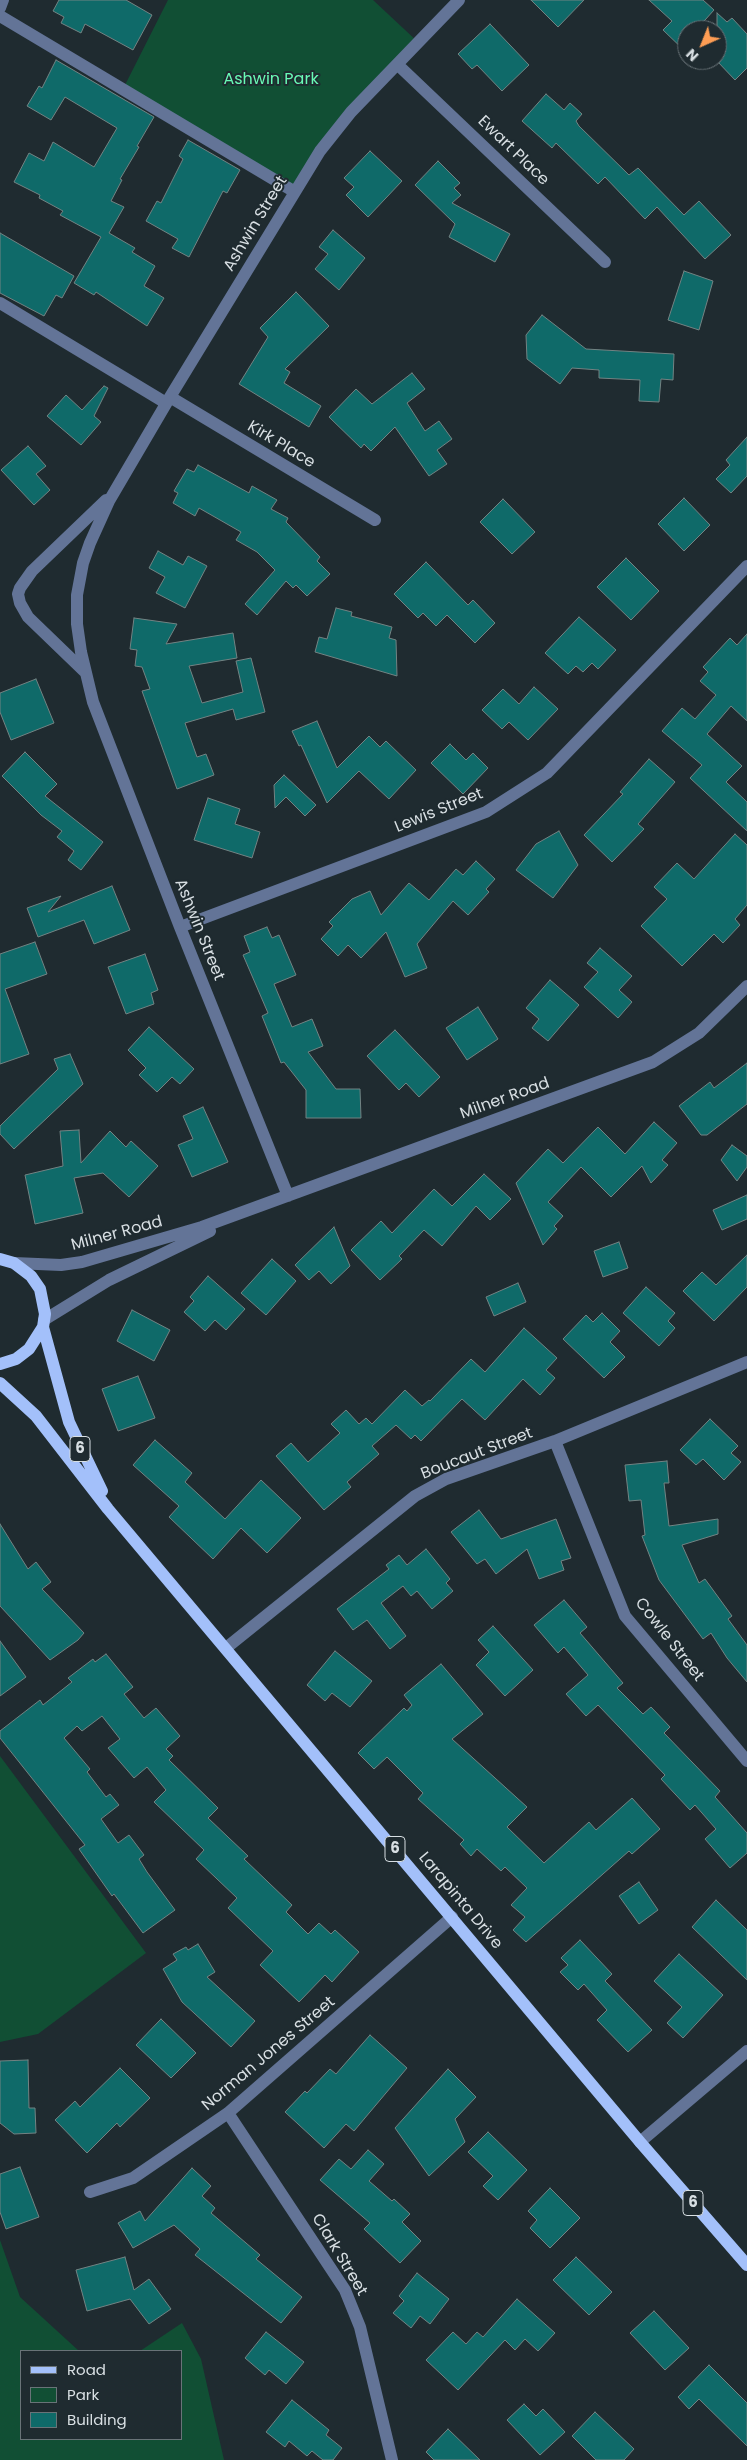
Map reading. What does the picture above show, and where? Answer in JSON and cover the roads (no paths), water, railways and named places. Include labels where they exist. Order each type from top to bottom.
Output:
[{"type":"main road","name":"6","points":[[5,1258],[31,1276],[40,1290],[45,1305],[44,1324]]},
{"type":"main road","points":[[0,1364],[16,1359],[29,1349],[44,1324]]},
{"type":"main road","name":"Larapinta Drive","points":[[44,1324],[69,1422],[84,1458],[102,1491],[149,1556]]},
{"type":"main road","name":"Larapinta Drive","points":[[0,1383],[36,1416],[108,1509],[640,2142],[747,2265]]},
{"type":"street","points":[[0,8],[2,0]]},
{"type":"street","name":"Ashwin Street","points":[[288,1196],[180,927],[93,702],[85,672],[77,624],[78,595],[83,563],[90,543],[115,492],[168,400],[295,192],[333,134],[459,0]]},
{"type":"street","points":[[0,16],[295,192]]},
{"type":"street","name":"Ewart Place","points":[[398,65],[605,262]]},
{"type":"street","name":"Kirk Place","points":[[0,303],[375,520]]},
{"type":"street","name":"Ashwin Street","points":[[85,672],[28,617],[20,603],[18,594],[32,571],[115,492]]},
{"type":"street","name":"Lewis Street","points":[[180,927],[486,812],[539,778],[554,766],[747,566]]},
{"type":"street","name":"Milner Road","points":[[5,1258],[61,1265],[82,1262],[111,1255],[255,1209],[653,1062],[699,1033],[745,991]]},
{"type":"street","name":"Milner Road","points":[[44,1324],[126,1271],[255,1209]]},
{"type":"street","name":"Boucaut Street","points":[[226,1648],[415,1496],[446,1480],[555,1441],[747,1362]]},
{"type":"street","name":"Cowle Street","points":[[555,1441],[625,1616],[747,1762]]},
{"type":"street","name":"Norman Jones Street","points":[[90,2192],[133,2178],[228,2113],[452,1917]]},
{"type":"street","points":[[640,2142],[747,2051]]},
{"type":"street","name":"Clark Street","points":[[228,2113],[345,2290],[360,2327],[392,2460]]},
{"type":"park label","name":"Ashwin Park","points":[[271,80]]}]
